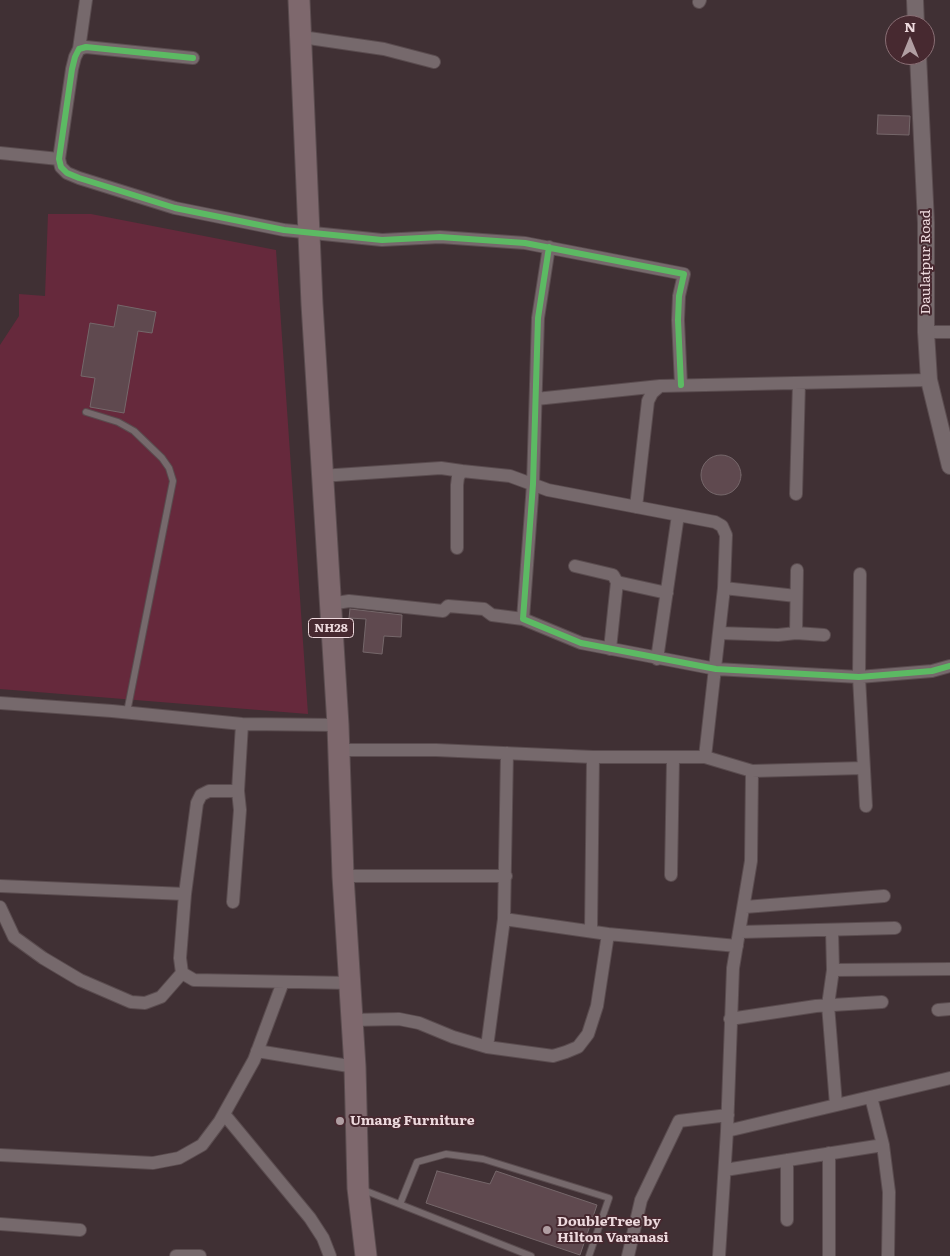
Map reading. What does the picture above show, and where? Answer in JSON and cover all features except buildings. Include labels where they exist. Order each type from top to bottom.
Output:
[{"type":"highway","name":"NH28","points":[[299,0],[321,476],[338,725],[343,876],[355,1067],[358,1188],[366,1256]]},
{"type":"street","points":[[86,0],[79,50],[74,57],[59,160],[61,168],[66,173],[175,208],[284,230],[358,239],[440,237],[525,243],[684,274],[679,296],[678,320],[681,385]]},
{"type":"street","points":[[915,0],[916,15]]},
{"type":"street","points":[[302,37],[384,49],[434,62]]},
{"type":"street","points":[[79,50],[86,47],[194,58]]},
{"type":"street","name":"Daulatpur Road","points":[[918,65],[926,223],[926,332],[929,380],[950,466]]},
{"type":"street","points":[[0,153],[59,160]]},
{"type":"street","points":[[523,619],[533,484],[538,318],[549,247]]},
{"type":"street","points":[[926,332],[950,332]]},
{"type":"street","points":[[536,399],[660,386],[929,380]]},
{"type":"street","points":[[796,494],[799,383]]},
{"type":"street","points":[[636,507],[648,401],[652,393],[660,386]]},
{"type":"street","points":[[321,476],[441,468],[462,472],[510,476],[548,490],[715,522],[722,526],[726,535],[724,588],[705,757]]},
{"type":"street","points":[[457,548],[457,485],[458,477],[462,472]]},
{"type":"street","points":[[657,659],[678,515]]},
{"type":"street","points":[[575,566],[613,575],[617,582],[610,649]]},
{"type":"street","points":[[796,633],[798,570]]},
{"type":"street","points":[[860,574],[859,677],[866,806]]},
{"type":"street","points":[[617,582],[667,592]]},
{"type":"street","points":[[724,588],[796,596]]},
{"type":"street","points":[[330,604],[349,601],[443,611],[448,606],[484,609],[492,615],[523,619],[581,643],[716,669],[859,677],[932,671],[950,666]]},
{"type":"street","points":[[719,633],[824,635]]},
{"type":"street","points":[[0,703],[127,712],[242,724],[338,725]]},
{"type":"street","points":[[233,902],[240,810],[238,791],[242,724]]},
{"type":"street","points":[[338,750],[507,753],[593,758],[673,759],[705,757],[752,771],[863,768]]},
{"type":"street","points":[[488,1047],[504,919],[507,753]]},
{"type":"street","points":[[592,931],[593,758]]},
{"type":"street","points":[[671,875],[673,759]]},
{"type":"street","points":[[719,1256],[728,1116],[733,968],[745,907],[751,861],[752,771]]},
{"type":"street","points":[[0,907],[14,937],[43,958],[80,980],[131,1002],[145,1003],[161,997],[182,973],[180,958],[197,804],[202,795],[209,791],[238,791]]},
{"type":"street","points":[[343,876],[506,876]]},
{"type":"street","points":[[0,886],[186,894]]},
{"type":"street","points":[[745,907],[884,896]]},
{"type":"street","points":[[504,919],[608,934],[736,946]]},
{"type":"street","points":[[740,932],[895,928]]},
{"type":"street","points":[[832,930],[833,970],[828,1005],[836,1105]]},
{"type":"street","points":[[351,1020],[400,1020],[419,1023],[453,1037],[488,1047],[553,1056],[578,1047],[588,1034],[597,1006],[608,934]]},
{"type":"street","points":[[833,970],[950,969]]},
{"type":"street","points":[[182,973],[194,980],[350,983]]},
{"type":"street","points":[[0,1155],[153,1163],[180,1158],[202,1145],[224,1114],[257,1052],[283,982]]},
{"type":"street","points":[[730,1019],[828,1005],[882,1002]]},
{"type":"street","points":[[257,1052],[355,1067]]},
{"type":"street","points":[[727,1131],[950,1078]]},
{"type":"street","points":[[872,1097],[883,1145],[889,1192],[888,1256]]},
{"type":"street","points":[[224,1114],[310,1218],[323,1238],[330,1256]]},
{"type":"street","points":[[628,1256],[641,1200],[679,1121],[728,1116]]},
{"type":"street","points":[[725,1170],[883,1145]]},
{"type":"street","points":[[829,1153],[829,1256]]},
{"type":"street","points":[[787,1160],[787,1220]]},
{"type":"street","points":[[0,1224],[80,1230]]},
{"type":"street","points":[[176,1256],[200,1256]]},
{"type":"lane","points":[[86,412],[118,422],[134,432],[162,458],[169,468],[173,481],[127,712]]},
{"type":"lane","points":[[400,1204],[417,1162],[446,1154],[483,1159],[609,1198],[589,1256]]},
{"type":"lane","points":[[358,1188],[531,1256]]},
{"type":"shaded area","points":[[48,214],[91,214],[276,250],[308,714],[0,689],[0,345],[19,316],[19,294],[45,296]]},
{"type":"cycle path","points":[[193,58],[86,47],[79,49],[72,69],[59,159],[61,167],[67,173],[79,178],[175,208],[284,230],[382,240],[440,237],[525,243],[684,274],[679,296],[678,320],[681,385]]},
{"type":"cycle path","points":[[549,247],[538,318],[533,484],[523,619],[581,643],[716,669],[859,677],[932,671],[950,666]]},
{"type":"place","name":"Umang Furniture","points":[[340,1121]]},
{"type":"place","name":"DoubleTree by Hilton Varanasi","points":[[547,1230]]}]
